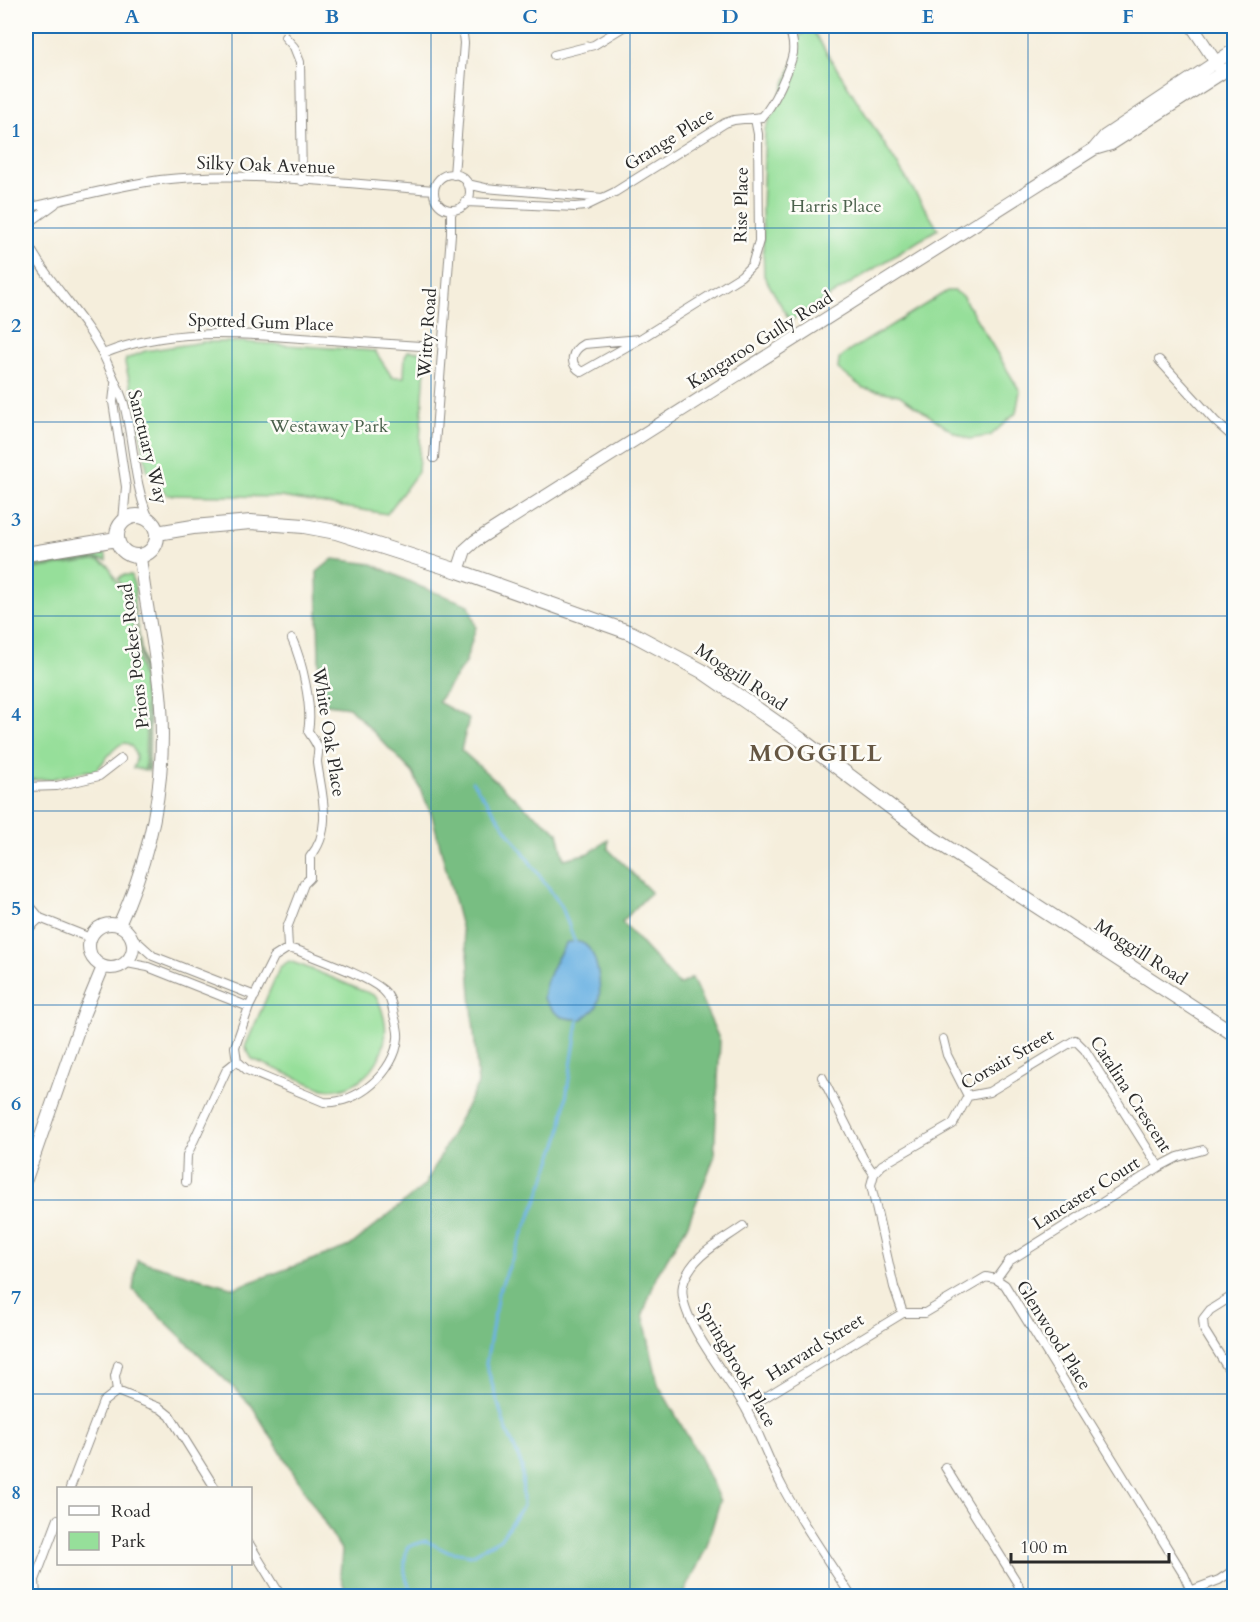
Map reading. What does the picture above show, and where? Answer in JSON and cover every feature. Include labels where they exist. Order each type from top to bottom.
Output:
[{"type":"main road","points":[[1192,26],[1219,67]]},
{"type":"main road","name":"Kangaroo Gully Road","points":[[458,571],[465,550],[476,541],[1094,149],[1105,136],[1219,67],[1234,50]]},
{"type":"main road","name":"Kangaroo Gully Road","points":[[1219,67],[1234,65]]},
{"type":"main road","points":[[136,515],[149,519],[157,533],[155,545],[146,554],[133,556],[122,550],[117,538],[118,529],[123,520],[136,515]]},
{"type":"main road","name":"Moggill Road","points":[[157,533],[251,522],[304,526],[369,542],[458,571],[631,633],[688,662],[800,738],[932,838],[1234,1034]]},
{"type":"main road","points":[[26,554],[117,538]]},
{"type":"main road","name":"Priors Pocket Road","points":[[119,925],[146,854],[154,823],[161,760],[161,706],[140,556]]},
{"type":"main road","points":[[119,925],[132,937],[134,945],[132,954],[127,963],[114,969],[103,967],[90,955],[90,938],[102,926],[119,925]]},
{"type":"main road","points":[[26,1179],[84,1013],[103,967]]},
{"type":"street","points":[[454,175],[464,43],[462,26]]},
{"type":"street","points":[[554,55],[594,45],[625,26]]},
{"type":"street","points":[[755,119],[762,117],[770,109],[792,55],[793,42],[787,26]]},
{"type":"street","points":[[285,37],[294,47],[300,62],[302,181]]},
{"type":"street","name":"Grange Place","points":[[466,202],[586,206],[604,198],[725,123],[755,119]]},
{"type":"street","name":"Rise Place","points":[[640,339],[584,344],[577,348],[572,363],[582,372],[640,339],[741,276],[752,265],[759,241],[758,134],[755,119]]},
{"type":"street","points":[[448,175],[454,175],[463,179],[469,192],[466,202],[460,208],[451,210],[440,206],[434,196],[434,190],[439,180],[448,175]]},
{"type":"street","name":"Silky Oak Avenue","points":[[26,208],[103,190],[161,180],[230,176],[434,190]]},
{"type":"street","points":[[467,184],[476,187],[604,198]]},
{"type":"street","name":"Silky Oak Avenue","points":[[26,225],[63,200]]},
{"type":"street","name":"Witty Road","points":[[434,458],[451,210]]},
{"type":"street","name":"Sanctuary Way","points":[[26,240],[42,269],[87,327],[103,354],[123,402],[138,487],[149,519]]},
{"type":"street","points":[[26,255],[42,269]]},
{"type":"street","name":"Spotted Gum Place","points":[[103,354],[128,344],[170,337],[222,334],[420,346]]},
{"type":"street","points":[[1159,360],[1215,421],[1234,438]]},
{"type":"street","name":"Sanctuary Way","points":[[115,383],[113,402],[126,487],[123,520]]},
{"type":"street","name":"White Oak Place","points":[[288,948],[287,928],[304,884],[310,878],[310,857],[317,849],[324,820],[324,796],[317,760],[318,748],[308,731],[311,720],[300,657],[292,639]]},
{"type":"street","points":[[26,787],[57,786],[99,776],[121,759]]},
{"type":"street","points":[[26,901],[40,918],[90,938]]},
{"type":"street","points":[[26,931],[40,918]]},
{"type":"street","points":[[132,937],[153,956],[255,996]]},
{"type":"street","points":[[288,948],[299,951],[371,982],[384,991],[391,1000],[399,1037],[396,1048],[383,1074],[375,1083],[342,1101],[324,1102],[247,1070],[237,1061],[235,1047],[255,996],[274,957],[288,948]]},
{"type":"street","points":[[127,963],[148,967],[249,1007]]},
{"type":"street","points":[[943,1039],[947,1055],[968,1096]]},
{"type":"street","name":"Corsair Street","points":[[874,1174],[882,1165],[953,1124],[968,1096],[989,1092],[1075,1040]]},
{"type":"street","name":"Catalina Crescent","points":[[1075,1040],[1085,1050],[1159,1167]]},
{"type":"street","points":[[186,1182],[187,1155],[228,1069],[237,1061]]},
{"type":"street","points":[[822,1077],[863,1158],[874,1174],[871,1185],[873,1196],[894,1287],[903,1313]]},
{"type":"street","name":"Lancaster Court","points":[[996,1278],[1009,1261],[1159,1167],[1178,1157],[1203,1150]]},
{"type":"street","name":"Springbrook Place","points":[[743,1226],[693,1264],[682,1287],[682,1303],[690,1321],[746,1409],[783,1488],[851,1596]]},
{"type":"street","name":"Glenwood Place","points":[[903,1313],[926,1313],[986,1277],[996,1278],[1005,1285],[1184,1575],[1191,1591]]},
{"type":"street","points":[[1234,1295],[1210,1310],[1203,1319],[1204,1330],[1234,1378]]},
{"type":"street","name":"Harvard Street","points":[[746,1409],[903,1313]]},
{"type":"street","points":[[117,1391],[115,1376],[118,1365]]},
{"type":"street","points":[[70,1487],[103,1402],[117,1391]]},
{"type":"street","points":[[117,1391],[160,1408],[170,1416],[214,1487]]},
{"type":"street","points":[[945,1467],[1018,1584],[1021,1596]]},
{"type":"street","points":[[36,1596],[35,1580],[57,1522]]},
{"type":"street","points":[[252,1548],[281,1596]]},
{"type":"street","points":[[1177,1596],[1219,1580],[1234,1570]]},
{"type":"green space","name":"Harris Place","points":[[810,26],[938,229],[790,321],[764,276],[762,209],[765,130],[798,51],[798,38]]},
{"type":"green space","points":[[947,291],[955,291],[963,297],[1020,391],[1016,413],[990,436],[969,439],[952,431],[899,395],[863,388],[838,369],[839,359],[846,353]]},
{"type":"green space","name":"Westaway Park","points":[[203,342],[243,342],[375,351],[392,377],[404,377],[405,356],[408,351],[426,352],[418,472],[387,514],[281,497],[167,495],[147,470],[137,411],[125,363],[126,359],[145,351]]},
{"type":"green space","points":[[76,554],[105,554],[107,560],[95,558],[26,568],[26,562]]},
{"type":"green space","points":[[333,559],[372,564],[421,587],[469,605],[476,627],[465,663],[438,702],[469,719],[461,750],[526,808],[558,832],[564,859],[589,853],[608,840],[608,849],[651,892],[622,922],[679,985],[692,978],[720,1041],[714,1158],[687,1226],[657,1275],[643,1314],[658,1384],[700,1458],[720,1501],[706,1548],[683,1596],[347,1596],[340,1574],[342,1551],[252,1406],[133,1290],[137,1260],[234,1288],[350,1246],[425,1185],[478,1084],[468,954],[432,815],[413,773],[349,707],[320,703],[317,572]]},
{"type":"green space","points":[[99,560],[108,565],[130,606],[144,692],[145,770],[133,768],[136,761],[135,753],[130,745],[125,743],[114,749],[95,771],[51,779],[26,780],[26,570]]},
{"type":"green space","points":[[123,575],[131,575],[135,588],[134,604],[150,706],[149,771],[147,770],[146,692],[135,616],[118,579]]},
{"type":"green space","points":[[289,961],[371,994],[379,1001],[385,1022],[383,1048],[370,1071],[349,1086],[323,1089],[252,1059],[245,1047],[280,967]]},
{"type":"water","points":[[567,942],[580,942],[587,947],[598,971],[597,1006],[583,1019],[569,1019],[559,1015],[543,998],[555,962]]},
{"type":"waterway","points":[[472,781],[562,907],[576,945]]},
{"type":"waterway","points":[[416,1596],[405,1573],[407,1547],[426,1541],[446,1551],[471,1555],[500,1539],[523,1506],[522,1466],[505,1426],[486,1364],[498,1293],[537,1200],[560,1136],[579,1016]]},
{"type":"district","name":"MOGGILL","points":[[816,753]]}]
